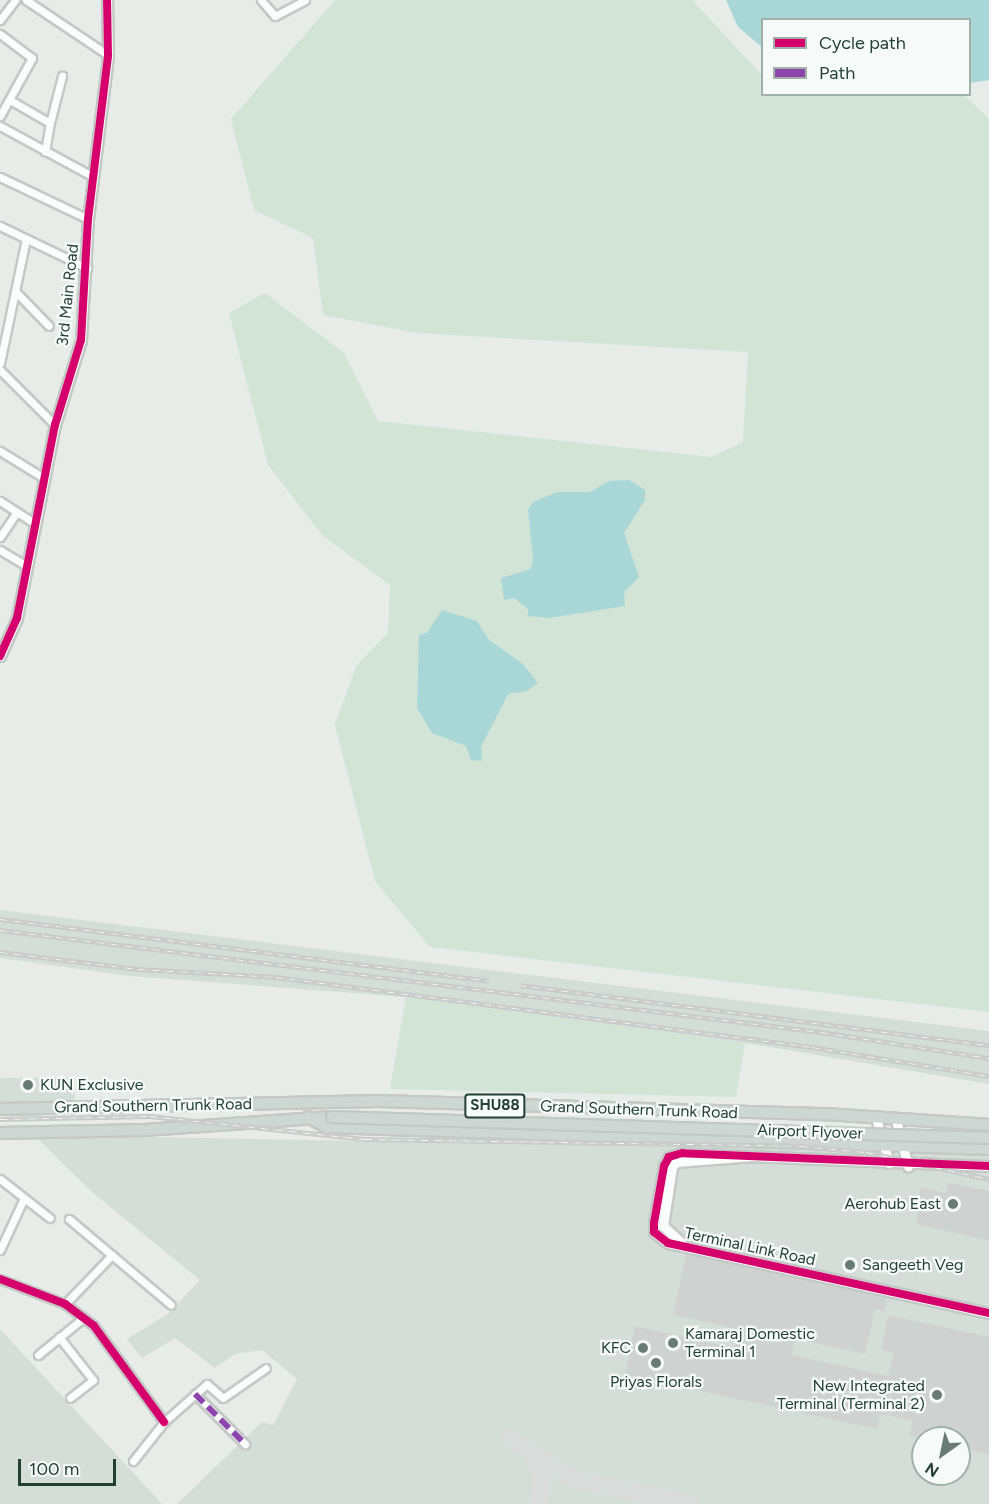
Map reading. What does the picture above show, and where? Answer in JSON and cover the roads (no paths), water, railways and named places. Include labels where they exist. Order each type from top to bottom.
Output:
[{"type":"main road","name":"Grand Southern Trunk Road","points":[[0,1110],[378,1101],[876,1118],[989,1125]]},
{"type":"main road","name":"Grand Southern Trunk Road","points":[[0,1133],[145,1130],[308,1117]]},
{"type":"main road","name":"Airport Flyover","points":[[308,1117],[989,1138]]},
{"type":"main road","points":[[308,1117],[326,1127],[884,1143],[989,1149]]},
{"type":"street","points":[[0,20],[15,0]]},
{"type":"street","points":[[27,0],[108,55]]},
{"type":"street","name":"3rd Main Road","points":[[0,656],[17,618],[55,425],[81,340],[87,268],[88,219],[108,55],[107,0]]},
{"type":"street","points":[[261,0],[275,16],[305,0]]},
{"type":"street","points":[[0,34],[29,53],[31,61],[0,116]]},
{"type":"street","points":[[45,152],[62,76]]},
{"type":"street","points":[[10,100],[50,123]]},
{"type":"street","points":[[0,126],[94,177]]},
{"type":"street","points":[[0,177],[88,219]]},
{"type":"street","points":[[0,226],[87,268]]},
{"type":"street","points":[[0,363],[26,239]]},
{"type":"street","points":[[16,292],[49,326]]},
{"type":"street","points":[[0,370],[55,425]]},
{"type":"street","points":[[0,451],[44,478]]},
{"type":"street","points":[[0,501],[34,523]]},
{"type":"street","points":[[0,537],[17,512]]},
{"type":"street","points":[[0,550],[27,566]]},
{"type":"street","points":[[876,1118],[889,1163]]},
{"type":"street","points":[[896,1120],[908,1166]]},
{"type":"street","name":"Terminal Link Road","points":[[989,1166],[953,1161],[908,1166],[758,1155],[682,1153],[669,1157],[664,1166],[654,1223],[660,1240],[989,1313]]},
{"type":"street","name":"Terminal Link Road","points":[[758,1155],[676,1162],[669,1180],[663,1227],[678,1242],[989,1308]]},
{"type":"street","points":[[0,1179],[50,1218]]},
{"type":"street","points":[[0,1250],[24,1198]]},
{"type":"street","points":[[69,1219],[171,1305]]},
{"type":"street","points":[[65,1304],[112,1255]]},
{"type":"street","points":[[0,1279],[65,1304],[94,1326],[164,1422]]},
{"type":"street","points":[[38,1355],[83,1318]]},
{"type":"street","points":[[59,1337],[93,1380],[70,1398]]},
{"type":"street","points":[[133,1461],[164,1422],[207,1384],[223,1398],[266,1368]]},
{"type":"street","points":[[195,1394],[245,1444]]},
{"type":"water","points":[[726,0],[989,0],[989,80],[971,83],[971,18],[761,18],[761,46],[738,27]]},
{"type":"water","points":[[629,480],[645,490],[645,500],[624,533],[639,577],[624,592],[625,606],[549,618],[528,616],[528,609],[514,598],[504,600],[501,578],[531,569],[533,560],[528,509],[533,502],[557,492],[590,492],[609,481]]},
{"type":"water","points":[[442,610],[477,621],[489,640],[523,664],[538,683],[527,691],[508,694],[481,747],[482,761],[471,760],[466,746],[432,733],[417,708],[419,635],[427,633]]},
{"type":"railway","points":[[0,919],[489,981]]},
{"type":"railway","points":[[0,930],[821,1032],[989,1058]]},
{"type":"railway","points":[[0,952],[138,969],[276,977],[812,1047],[989,1076]]},
{"type":"railway","points":[[519,985],[989,1045]]},
{"type":"railway","points":[[54,1110],[117,1103]]},
{"type":"railway","points":[[0,1119],[150,1116],[365,1139],[801,1146],[866,1152],[989,1179]]},
{"type":"place","name":"KUN Exclusive","points":[[28,1085]]},
{"type":"place","name":"Aerohub East","points":[[953,1204]]},
{"type":"place","name":"Sangeeth Veg","points":[[850,1265]]},
{"type":"place","name":"Kamaraj Domestic Terminal 1","points":[[673,1343]]},
{"type":"place","name":"KFC","points":[[643,1348]]},
{"type":"place","name":"Priyas Florals","points":[[656,1363]]},
{"type":"place","name":"New Integrated Terminal (Terminal 2)","points":[[937,1395]]}]
